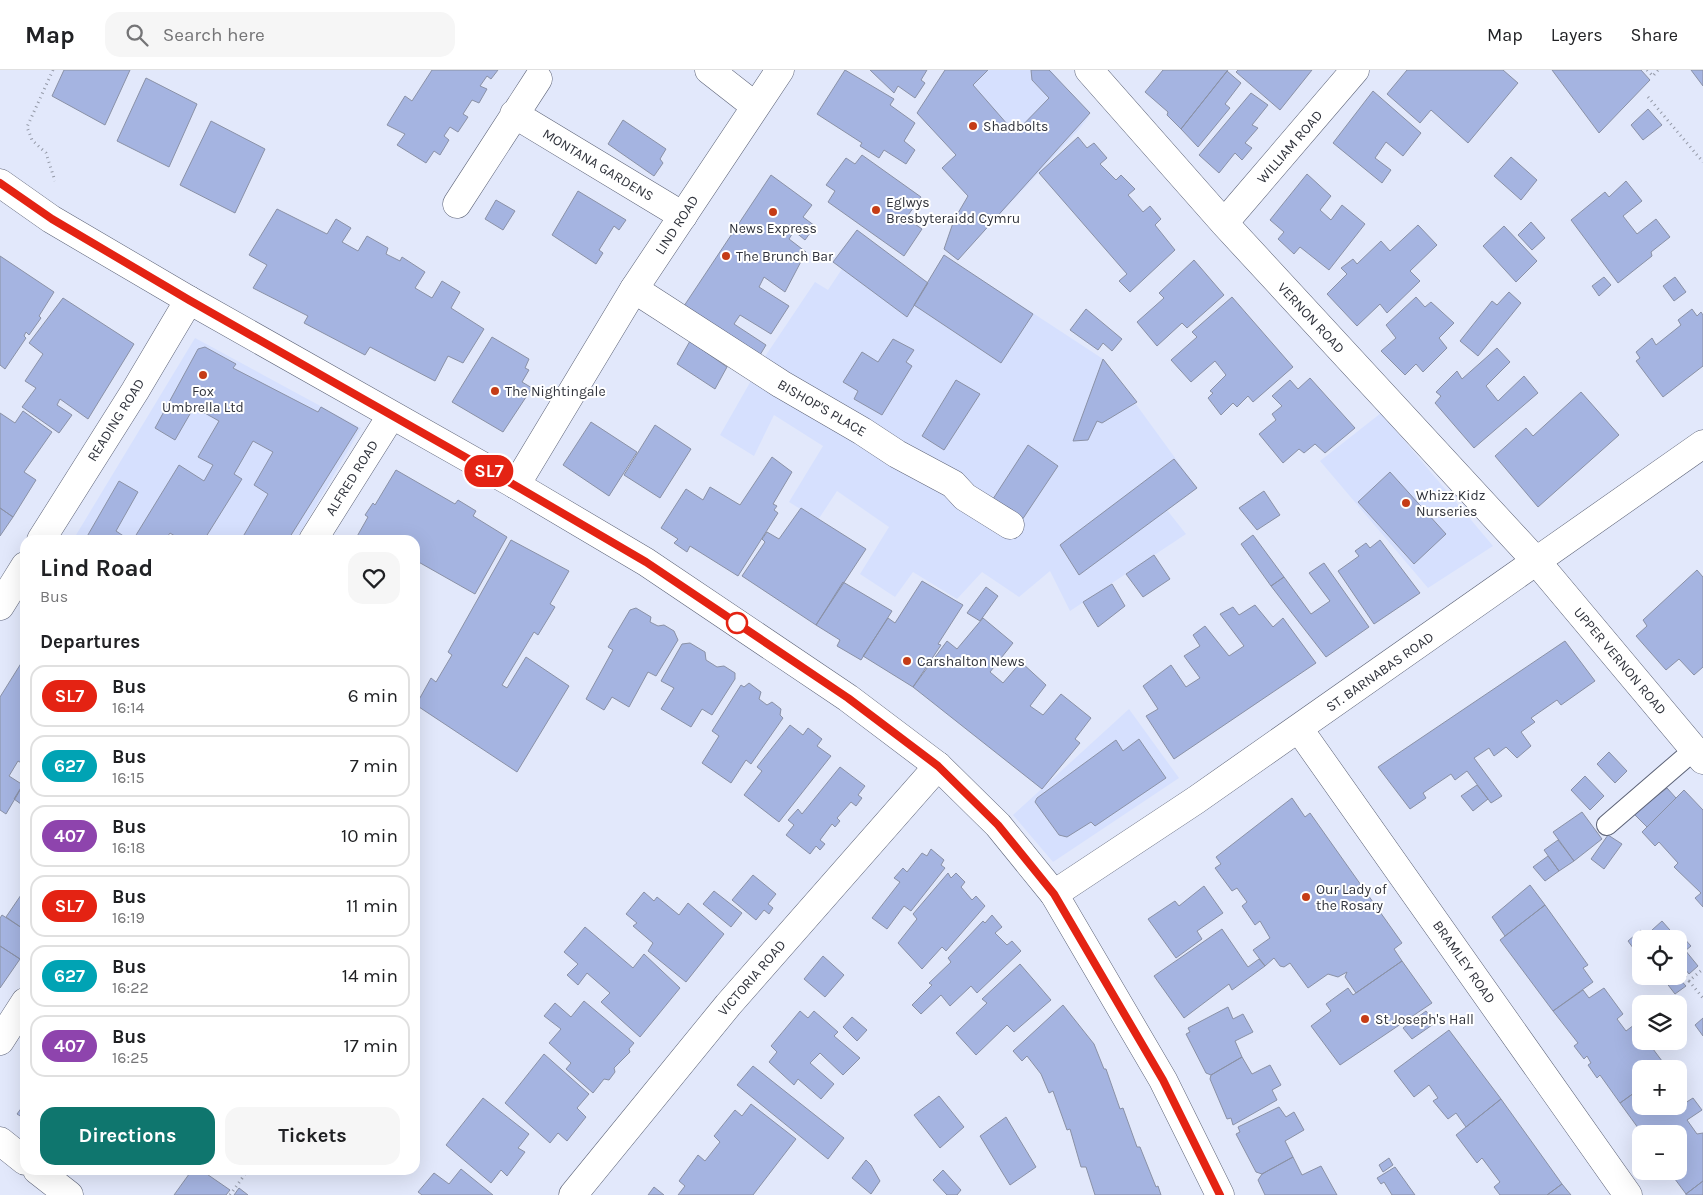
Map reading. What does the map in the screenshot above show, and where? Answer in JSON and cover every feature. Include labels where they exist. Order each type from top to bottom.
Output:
[{"type":"main road","points":[[709,70],[755,106]]},
{"type":"main road","name":"LIND ROAD","points":[[516,486],[634,290],[780,70]]},
{"type":"main road","name":"VERNON ROAD","points":[[1089,70],[1224,223],[1538,562]]},
{"type":"main road","name":"WILLIAM ROAD","points":[[1224,223],[1355,70]]},
{"type":"main road","points":[[457,204],[538,79]]},
{"type":"main road","name":"MONTANA GARDENS","points":[[514,114],[683,216]]},
{"type":"main road","points":[[0,183],[52,219],[189,300],[646,562],[848,698],[938,766],[998,825],[1054,894],[1163,1080],[1220,1195]]},
{"type":"main road","name":"BISHOP'S PLACE","points":[[634,290],[897,454],[953,484],[965,497],[1010,525]]},
{"type":"main road","name":"READING ROAD","points":[[44,535],[135,391],[189,300]]},
{"type":"main road","name":"ALFRED ROAD","points":[[316,535],[391,416]]},
{"type":"main road","name":"ST. BARNABAS ROAD","points":[[1054,894],[1299,729],[1703,444]]},
{"type":"main road","name":"UPPER VERNON ROAD","points":[[1538,562],[1699,755]]},
{"type":"main road","points":[[0,606],[20,574]]},
{"type":"main road","name":"BRAMLEY ROAD","points":[[1299,729],[1628,1195]]},
{"type":"main road","name":"VICTORIA ROAD","points":[[574,1195],[728,1006],[938,766]]},
{"type":"main road","points":[[3,1029],[20,1008]]},
{"type":"main road","points":[[0,1141],[20,1157]]},
{"type":"main road","points":[[43,1175],[69,1195]]},
{"type":"lane","points":[[1607,825],[1699,755]]},
{"type":"path","points":[[52,219],[56,183],[46,153],[32,140],[27,127],[53,70]]},
{"type":"path","points":[[1647,70],[1653,76],[1658,70]]},
{"type":"path","points":[[1648,97],[1703,162]]},
{"type":"path","points":[[1689,981],[1703,969]]},
{"type":"path","points":[[1687,979],[1703,998]]},
{"type":"path","points":[[230,1195],[244,1175]]},
{"type":"shaded area","points":[[945,70],[1051,70],[1089,116],[958,260],[944,249],[954,220],[968,196],[942,168],[956,154],[917,113]]},
{"type":"shaded area","points":[[857,230],[927,283],[944,255],[1103,359],[1197,488],[1167,510],[1186,534],[1070,611],[1050,571],[1019,597],[982,572],[957,599],[913,572],[895,597],[860,574],[889,527],[837,491],[818,520],[789,502],[823,446],[774,415],[754,456],[720,435],[764,358],[815,282],[828,290],[842,269],[833,262]]},
{"type":"shaded area","points":[[195,338],[361,428],[299,535],[76,535]]},
{"type":"shaded area","name":"Whizz Kidz Nurseries","points":[[1381,413],[1493,546],[1428,588],[1320,461]]},
{"type":"shaded area","points":[[1129,709],[1179,778],[1053,862],[1013,815]]},
{"type":"building","points":[[64,70],[130,70],[105,125],[52,96]]},
{"type":"building","points":[[432,70],[498,70],[491,79],[487,76],[480,86],[487,89],[479,103],[472,100],[463,114],[468,117],[458,132],[450,127],[444,136],[449,140],[440,155],[434,151],[426,163],[397,145],[405,134],[387,125],[405,96],[412,101]]},
{"type":"building","points":[[845,70],[894,99],[890,105],[915,123],[904,141],[915,150],[906,164],[884,150],[879,158],[860,146],[862,143],[817,114]]},
{"type":"building","points":[[870,70],[927,70],[921,80],[925,83],[915,98],[898,86],[894,93]]},
{"type":"building","points":[[945,70],[988,70],[973,85],[1015,133],[1049,98],[1032,80],[1031,70],[1049,70],[1090,113],[958,260],[944,249],[954,220],[968,196],[942,168],[956,155],[917,113]]},
{"type":"building","points":[[1163,70],[1228,70],[1181,129],[1167,115],[1168,112],[1145,92]]},
{"type":"building","points":[[1238,70],[1312,70],[1280,110],[1236,72]]},
{"type":"building","points":[[1407,70],[1503,70],[1518,83],[1468,143],[1431,110],[1420,123],[1387,94]]},
{"type":"building","points":[[1552,70],[1641,70],[1650,80],[1599,133]]},
{"type":"building","points":[[1691,70],[1703,70],[1703,86]]},
{"type":"building","points":[[1227,71],[1241,83],[1225,104],[1230,108],[1198,147],[1181,129]]},
{"type":"building","points":[[146,78],[197,104],[169,167],[117,141]]},
{"type":"building","points":[[1373,91],[1421,133],[1403,156],[1386,142],[1375,158],[1391,170],[1382,183],[1333,143]]},
{"type":"building","points":[[1251,93],[1268,105],[1252,125],[1258,128],[1245,143],[1252,148],[1242,160],[1235,153],[1219,173],[1199,155]]},
{"type":"building","points":[[1648,109],[1662,125],[1643,140],[1631,125]]},
{"type":"building","points":[[623,120],[666,149],[660,159],[663,163],[654,176],[608,144]]},
{"type":"building","points":[[211,121],[265,149],[235,213],[180,185]]},
{"type":"building","points":[[1078,137],[1087,148],[1094,143],[1107,158],[1100,164],[1116,180],[1121,175],[1135,189],[1128,195],[1143,212],[1150,206],[1161,219],[1155,225],[1175,250],[1130,292],[1119,281],[1127,274],[1039,173]]},
{"type":"building","name":"Eglwys Bresbyteraidd Cymru","points":[[862,155],[921,197],[906,218],[922,229],[904,256],[828,202],[835,191],[826,185],[846,158],[855,164]]},
{"type":"building","points":[[1511,157],[1537,180],[1521,200],[1494,176]]},
{"type":"building","points":[[1307,174],[1331,196],[1320,210],[1331,220],[1342,205],[1365,224],[1329,270],[1300,247],[1294,254],[1278,239],[1284,232],[1270,220]]},
{"type":"building","points":[[771,175],[812,205],[803,217],[815,226],[805,240],[794,231],[789,239],[806,252],[785,292],[764,277],[759,287],[789,306],[771,334],[740,315],[734,324],[766,345],[757,360],[680,312]]},
{"type":"building","points":[[1626,181],[1642,201],[1623,216],[1637,234],[1656,219],[1670,237],[1651,252],[1652,256],[1618,283],[1571,220],[1605,192],[1609,197]]},
{"type":"building","points":[[578,191],[626,220],[619,230],[614,226],[599,250],[603,253],[596,264],[552,235]]},
{"type":"building","points":[[496,200],[515,211],[503,230],[485,219]]},
{"type":"building","points":[[277,209],[327,234],[336,219],[351,228],[342,242],[358,251],[367,236],[388,248],[386,254],[400,261],[402,257],[425,272],[415,288],[432,298],[442,281],[460,292],[451,308],[484,329],[463,363],[448,356],[435,381],[370,347],[365,355],[304,323],[308,316],[253,288],[267,265],[249,255]]},
{"type":"building","points":[[1531,222],[1545,238],[1532,250],[1518,235]]},
{"type":"building","points":[[1418,225],[1437,245],[1410,271],[1420,281],[1387,313],[1380,304],[1357,326],[1327,294],[1347,274],[1341,268],[1353,259],[1357,264],[1381,241],[1390,251]]},
{"type":"building","points":[[1504,226],[1537,261],[1516,282],[1483,246]]},
{"type":"building","points":[[857,230],[928,283],[907,317],[833,262]]},
{"type":"building","points":[[944,255],[1033,314],[1001,363],[914,305]]},
{"type":"building","points":[[0,256],[54,292],[39,316],[41,318],[29,335],[26,332],[24,336],[26,338],[5,369],[0,365]]},
{"type":"building","points":[[1194,260],[1224,295],[1187,328],[1182,323],[1157,346],[1137,322],[1164,298],[1159,293]]},
{"type":"building","points":[[1604,277],[1611,285],[1599,296],[1592,286]]},
{"type":"building","points":[[1675,277],[1686,292],[1674,301],[1663,286]]},
{"type":"building","points":[[1509,292],[1521,303],[1478,356],[1460,341],[1492,301],[1497,305]]},
{"type":"building","points":[[1232,297],[1293,367],[1253,402],[1248,396],[1237,407],[1233,403],[1221,415],[1208,398],[1213,393],[1210,391],[1226,375],[1215,361],[1191,382],[1171,360],[1197,337],[1192,332]]},
{"type":"building","points":[[1416,297],[1425,307],[1431,302],[1454,323],[1439,338],[1447,348],[1423,372],[1416,364],[1405,375],[1381,351],[1396,338],[1386,325]]},
{"type":"building","points":[[63,298],[134,344],[88,419],[60,399],[57,405],[72,415],[59,433],[22,407],[36,388],[25,381],[43,354],[29,343]]},
{"type":"building","points":[[1086,309],[1122,339],[1112,351],[1103,343],[1098,350],[1070,330]]},
{"type":"building","points":[[1692,309],[1697,316],[1701,312],[1703,315],[1703,366],[1663,397],[1636,361],[1640,358],[1636,352],[1652,338],[1656,345],[1681,325],[1678,320]]},
{"type":"building","points":[[492,337],[529,359],[525,368],[529,370],[522,382],[532,388],[503,432],[452,402]]},
{"type":"building","points":[[893,339],[914,350],[906,362],[912,366],[882,415],[854,399],[858,391],[843,382],[862,352],[878,362]]},
{"type":"building","points":[[690,341],[727,367],[715,389],[677,364]]},
{"type":"building","points":[[205,347],[236,364],[233,368],[318,412],[321,407],[358,428],[291,535],[244,535],[268,494],[254,485],[273,452],[253,441],[234,474],[242,479],[207,535],[173,535],[170,533],[169,535],[136,535],[179,465],[204,481],[213,465],[198,457],[219,421],[194,407],[175,440],[155,428],[198,349]]},
{"type":"building","points":[[1497,348],[1510,362],[1486,386],[1498,401],[1524,376],[1538,393],[1474,448],[1435,403],[1441,396],[1436,392],[1457,371],[1462,379]]},
{"type":"building","points":[[1103,359],[1137,402],[1102,423],[1097,421],[1088,440],[1073,441]]},
{"type":"building","points":[[1310,378],[1355,428],[1325,453],[1315,444],[1304,453],[1299,449],[1283,463],[1259,434],[1276,420],[1272,414],[1282,406],[1272,396],[1290,380],[1298,389]]},
{"type":"building","points":[[956,380],[980,394],[944,450],[922,436]]},
{"type":"building","points":[[1581,392],[1619,435],[1538,507],[1495,456],[1526,428],[1533,436]]},
{"type":"building","points":[[23,411],[52,432],[24,472],[36,480],[13,517],[0,508],[0,413],[15,423]]},
{"type":"building","points":[[591,422],[637,452],[609,496],[563,465]]},
{"type":"building","points":[[655,425],[691,449],[660,498],[624,475]]},
{"type":"building","points":[[1028,445],[1058,466],[1020,523],[991,502]]},
{"type":"building","points":[[772,457],[792,472],[773,504],[777,506],[774,510],[778,513],[738,576],[690,546],[687,552],[674,543],[678,539],[661,528],[686,489],[703,500],[710,487],[740,505]]},
{"type":"building","points":[[1174,459],[1197,488],[1079,575],[1060,545]]},
{"type":"building","points":[[396,470],[455,504],[458,500],[476,511],[473,516],[507,537],[475,594],[420,563],[420,535],[358,535],[368,517],[365,515],[373,503],[375,505]]},
{"type":"building","points":[[1390,472],[1446,534],[1414,564],[1358,502]]},
{"type":"building","points":[[119,481],[138,492],[116,531],[122,535],[88,535]]},
{"type":"building","points":[[1264,491],[1280,515],[1257,530],[1239,508]]},
{"type":"building","points":[[0,508],[13,517],[0,536]]},
{"type":"building","points":[[801,508],[866,549],[816,625],[742,576],[765,542],[762,539],[767,532],[779,539]]},
{"type":"building","points":[[1253,535],[1284,577],[1271,586],[1241,544]]},
{"type":"building","points":[[511,540],[569,571],[550,604],[555,607],[538,635],[534,632],[502,685],[507,688],[526,657],[569,686],[517,772],[420,708],[420,698],[431,678],[436,682],[452,655],[448,652]]},
{"type":"building","points":[[1380,540],[1420,593],[1374,624],[1338,571],[1359,556],[1355,551],[1366,543],[1370,548]]},
{"type":"building","points":[[1154,555],[1170,579],[1143,597],[1126,574]]},
{"type":"building","points":[[1324,563],[1369,627],[1326,657],[1271,586],[1284,577],[1311,614],[1330,601],[1309,573]]},
{"type":"building","points":[[1697,570],[1703,577],[1703,667],[1694,675],[1679,659],[1666,670],[1636,636],[1647,626],[1643,620]]},
{"type":"building","points":[[922,581],[963,605],[938,644],[941,645],[913,687],[863,656],[888,618],[895,623]]},
{"type":"building","points":[[843,582],[892,611],[861,660],[837,646],[840,640],[816,625]]},
{"type":"building","points":[[1112,584],[1125,606],[1098,627],[1083,602]]},
{"type":"building","points":[[986,587],[998,596],[980,621],[967,613]]},
{"type":"building","points":[[1255,605],[1273,627],[1283,618],[1316,663],[1174,759],[1146,716],[1158,709],[1143,686],[1171,665],[1186,687],[1200,678],[1184,656],[1200,646],[1193,635],[1205,626],[1229,656],[1244,646],[1220,614],[1233,607],[1239,615]]},
{"type":"building","points":[[636,608],[651,617],[650,622],[658,626],[664,625],[674,631],[678,640],[656,676],[648,672],[629,707],[612,697],[604,710],[586,699],[613,650],[608,647],[630,610]]},
{"type":"building","points":[[983,618],[1013,643],[990,672],[1003,683],[1021,662],[1046,685],[1030,706],[1043,715],[1061,694],[1091,718],[1075,739],[1080,743],[1042,789],[913,687],[947,641],[957,649]]},
{"type":"building","points":[[1565,641],[1595,681],[1561,705],[1557,700],[1531,718],[1535,722],[1521,732],[1531,746],[1517,758],[1506,747],[1494,756],[1489,748],[1474,758],[1502,796],[1491,803],[1467,771],[1455,780],[1451,774],[1423,793],[1426,798],[1410,809],[1378,767]]},
{"type":"building","points":[[690,643],[705,652],[706,660],[717,667],[724,666],[735,673],[735,679],[712,715],[702,709],[691,727],[661,709],[674,688],[661,681],[682,644]]},
{"type":"building","points":[[20,665],[20,762],[18,761],[9,776],[20,783],[20,790],[6,814],[0,810],[0,697]]},
{"type":"building","points":[[749,683],[761,692],[759,699],[767,705],[772,702],[781,709],[780,715],[783,718],[751,764],[746,760],[731,783],[702,763],[719,736],[712,731],[741,685],[744,687]]},
{"type":"building","points":[[790,725],[803,735],[808,728],[822,739],[817,746],[831,756],[779,822],[744,795],[762,771],[757,767]]},
{"type":"building","points":[[1139,739],[1166,778],[1095,826],[1091,822],[1067,837],[1059,835],[1035,802],[1037,798],[1116,740],[1123,751]]},
{"type":"building","points":[[1609,752],[1627,771],[1615,783],[1597,764]]},
{"type":"building","points":[[840,767],[865,786],[858,795],[862,798],[856,806],[851,802],[837,818],[840,821],[835,827],[832,824],[820,840],[825,844],[820,850],[816,846],[810,854],[786,835],[794,825],[788,820],[798,809],[802,814]]},
{"type":"building","points":[[1585,776],[1604,796],[1590,810],[1571,790]]},
{"type":"building","points":[[1477,785],[1488,799],[1473,811],[1461,796]]},
{"type":"building","points":[[1667,788],[1676,798],[1647,827],[1634,814]]},
{"type":"building","points":[[20,789],[20,803],[14,799]]},
{"type":"building","points":[[1684,790],[1703,810],[1703,907],[1695,898],[1701,893],[1674,867],[1678,863],[1659,842],[1655,846],[1642,832]]},
{"type":"building","name":"Our Lady of the Rosary","points":[[1292,798],[1305,817],[1310,813],[1402,943],[1394,949],[1402,961],[1356,993],[1345,977],[1347,972],[1338,977],[1328,974],[1308,988],[1290,963],[1284,967],[1280,966],[1274,958],[1265,966],[1253,950],[1270,938],[1260,921],[1255,925],[1242,906],[1247,902],[1237,888],[1232,891],[1215,868],[1221,864],[1216,857]]},
{"type":"building","points":[[1582,812],[1602,839],[1574,861],[1553,832]]},
{"type":"building","points":[[1608,835],[1622,844],[1604,869],[1591,859]]},
{"type":"building","points":[[1558,840],[1574,861],[1559,871],[1544,850]]},
{"type":"building","points":[[931,849],[944,860],[941,865],[945,868],[911,911],[904,906],[887,929],[872,918],[900,882],[894,878],[903,868],[907,872],[922,853],[927,856]]},
{"type":"building","points":[[1548,856],[1559,871],[1545,881],[1533,867]]},
{"type":"building","points":[[948,873],[951,878],[956,873],[965,882],[961,887],[972,900],[976,896],[985,906],[946,951],[942,947],[922,969],[898,943],[917,919],[913,914]]},
{"type":"building","points":[[753,875],[776,894],[768,904],[773,908],[769,914],[764,910],[756,920],[732,900]]},
{"type":"building","points":[[1530,885],[1545,905],[1505,936],[1492,917]]},
{"type":"building","points":[[1204,886],[1223,913],[1197,931],[1202,939],[1176,958],[1148,919],[1175,901],[1179,906]]},
{"type":"building","points":[[714,891],[742,913],[731,927],[703,904]]},
{"type":"building","points":[[644,892],[654,901],[657,897],[679,915],[688,903],[724,934],[686,982],[648,951],[653,943],[633,926],[637,923],[626,914]]},
{"type":"building","points":[[20,896],[20,927],[6,917]]},
{"type":"building","points":[[1545,905],[1588,965],[1583,968],[1593,982],[1553,1011],[1500,940]]},
{"type":"building","points":[[2,915],[20,927],[20,959],[0,946],[0,918]]},
{"type":"building","points":[[992,915],[1002,927],[995,933],[1007,945],[1012,941],[1021,951],[977,993],[971,986],[950,1006],[941,995],[921,1014],[912,1005],[932,985],[929,983],[951,962],[948,958],[983,921],[985,923]]},
{"type":"building","points":[[1662,921],[1670,930],[1652,930]]},
{"type":"building","points":[[585,927],[633,968],[644,954],[680,988],[640,1037],[601,1002],[610,993],[587,973],[578,985],[567,975],[578,964],[564,952]]},
{"type":"building","points":[[1222,929],[1248,967],[1259,959],[1265,966],[1232,990],[1229,984],[1184,1018],[1154,976]]},
{"type":"building","points":[[1632,938],[1632,946],[1628,941]]},
{"type":"building","points":[[0,946],[20,959],[0,988]]},
{"type":"building","points":[[1687,952],[1698,966],[1689,974],[1687,971]]},
{"type":"building","points":[[823,956],[844,975],[825,997],[804,979]]},
{"type":"building","name":"St Joseph's Hall","points":[[1402,961],[1432,1003],[1340,1065],[1311,1026],[1331,1011],[1326,1004],[1348,988],[1353,995]]},
{"type":"building","points":[[1020,964],[1051,1000],[1014,1032],[1007,1025],[976,1055],[956,1033],[987,1003],[982,999]]},
{"type":"building","points":[[1668,985],[1686,986],[1675,994]]},
{"type":"building","points":[[1604,988],[1623,1014],[1617,1019],[1626,1031],[1632,1026],[1632,1050],[1654,1050],[1661,1060],[1632,1060],[1632,1094],[1620,1103],[1600,1075],[1597,1078],[1588,1065],[1591,1063],[1587,1056],[1584,1059],[1574,1046],[1578,1043],[1553,1011],[1583,990],[1589,998]]},
{"type":"building","points":[[584,1001],[634,1043],[629,1049],[630,1052],[614,1068],[615,1072],[609,1080],[604,1079],[593,1093],[566,1069],[571,1063],[549,1043],[561,1029],[544,1016],[555,1003],[571,1017]]},
{"type":"building","points":[[1063,1005],[1094,1044],[1104,1069],[1106,1069],[1120,1109],[1123,1108],[1137,1147],[1140,1147],[1161,1195],[1095,1195],[1086,1167],[1081,1167],[1070,1129],[1067,1130],[1053,1091],[1049,1093],[1041,1074],[1027,1056],[1022,1061],[1013,1051]]},
{"type":"building","points":[[1228,1007],[1233,1019],[1243,1014],[1253,1032],[1235,1041],[1242,1057],[1211,1075],[1206,1073],[1186,1034],[1190,1032],[1188,1028]]},
{"type":"building","points":[[800,1011],[808,1018],[814,1011],[838,1032],[834,1036],[860,1058],[843,1075],[820,1053],[810,1063],[834,1084],[821,1099],[798,1079],[794,1085],[769,1062],[777,1052],[771,1046]]},
{"type":"building","points":[[1426,1011],[1435,1023],[1412,1039],[1403,1028]]},
{"type":"building","points":[[852,1017],[867,1030],[857,1041],[843,1027]]},
{"type":"building","points":[[1703,1018],[1703,1036],[1695,1025]]},
{"type":"building","points":[[1449,1030],[1501,1099],[1466,1127],[1456,1113],[1448,1119],[1433,1101],[1438,1098],[1429,1085],[1414,1097],[1394,1071]]},
{"type":"building","points":[[544,1054],[589,1094],[577,1108],[586,1117],[567,1141],[558,1133],[550,1143],[505,1103]]},
{"type":"building","points":[[1242,1057],[1252,1074],[1270,1065],[1281,1085],[1272,1090],[1277,1100],[1233,1125],[1231,1118],[1227,1119],[1210,1079],[1211,1075]]},
{"type":"building","points":[[753,1066],[844,1138],[828,1159],[737,1085]]},
{"type":"building","points":[[1632,1094],[1632,1115],[1687,1115],[1687,1102],[1693,1098],[1702,1110],[1687,1120],[1697,1134],[1703,1133],[1703,1181],[1686,1194],[1676,1180],[1687,1180],[1687,1125],[1636,1125],[1620,1103]]},
{"type":"building","points":[[939,1096],[964,1127],[940,1148],[914,1115]]},
{"type":"building","points":[[483,1098],[529,1134],[518,1148],[525,1152],[507,1176],[501,1170],[491,1183],[446,1145]]},
{"type":"building","points":[[1501,1099],[1562,1184],[1547,1195],[1500,1195],[1494,1187],[1500,1182],[1482,1158],[1477,1163],[1456,1135]]},
{"type":"building","points":[[751,1104],[796,1139],[753,1195],[678,1195],[685,1186],[679,1181],[698,1155],[705,1161],[720,1142],[714,1136],[735,1110],[742,1116]]},
{"type":"building","points":[[1279,1107],[1286,1117],[1294,1112],[1304,1130],[1285,1141],[1293,1157],[1262,1174],[1256,1172],[1236,1134],[1240,1132],[1238,1127]]},
{"type":"building","points":[[1006,1117],[1036,1167],[1010,1185],[980,1136]]},
{"type":"building","points":[[1293,1157],[1302,1175],[1321,1166],[1337,1195],[1265,1195],[1258,1180],[1262,1174]]},
{"type":"building","points":[[1389,1158],[1393,1165],[1383,1172],[1379,1165]]},
{"type":"building","points":[[866,1160],[880,1181],[871,1194],[852,1178]]},
{"type":"building","points":[[1395,1167],[1415,1195],[1392,1195],[1384,1182],[1381,1184],[1377,1178]]},
{"type":"building","points":[[461,1169],[493,1195],[422,1195],[418,1192],[434,1173],[449,1184]]},
{"type":"building","points":[[943,1170],[961,1190],[957,1195],[947,1195],[933,1180]]},
{"type":"building","points":[[188,1175],[208,1175],[230,1190],[226,1195],[174,1195]]},
{"type":"building","points":[[1703,1181],[1703,1195],[1686,1195],[1686,1194]]},
{"type":"building","points":[[1562,1184],[1571,1195],[1547,1195]]},
{"type":"building","points":[[654,1187],[664,1195],[648,1195]]},
{"type":"building","points":[[239,1188],[248,1195],[234,1195]]},
{"type":"bus line","name":"SL7","points":[[0,183],[52,219],[189,300],[646,562],[848,698],[938,766],[998,825],[1054,894],[1103,982],[1163,1080],[1220,1195]]},
{"type":"place","name":"Shadbolts","points":[[973,126]]},
{"type":"place","name":"Eglwys Bresbyteraidd Cymru","points":[[876,210]]},
{"type":"place","name":"News Express","points":[[773,212]]},
{"type":"place","name":"The Brunch Bar","points":[[726,256]]},
{"type":"place","name":"Fox Umbrella Ltd","points":[[203,375]]},
{"type":"place","name":"The Nightingale","points":[[495,391]]},
{"type":"place","name":"Whizz Kidz Nurseries","points":[[1406,503]]},
{"type":"place","name":"Carshalton News","points":[[907,661]]},
{"type":"place","name":"Our Lady of the Rosary","points":[[1306,897]]},
{"type":"place","name":"St Joseph's Hall","points":[[1365,1019]]}]
